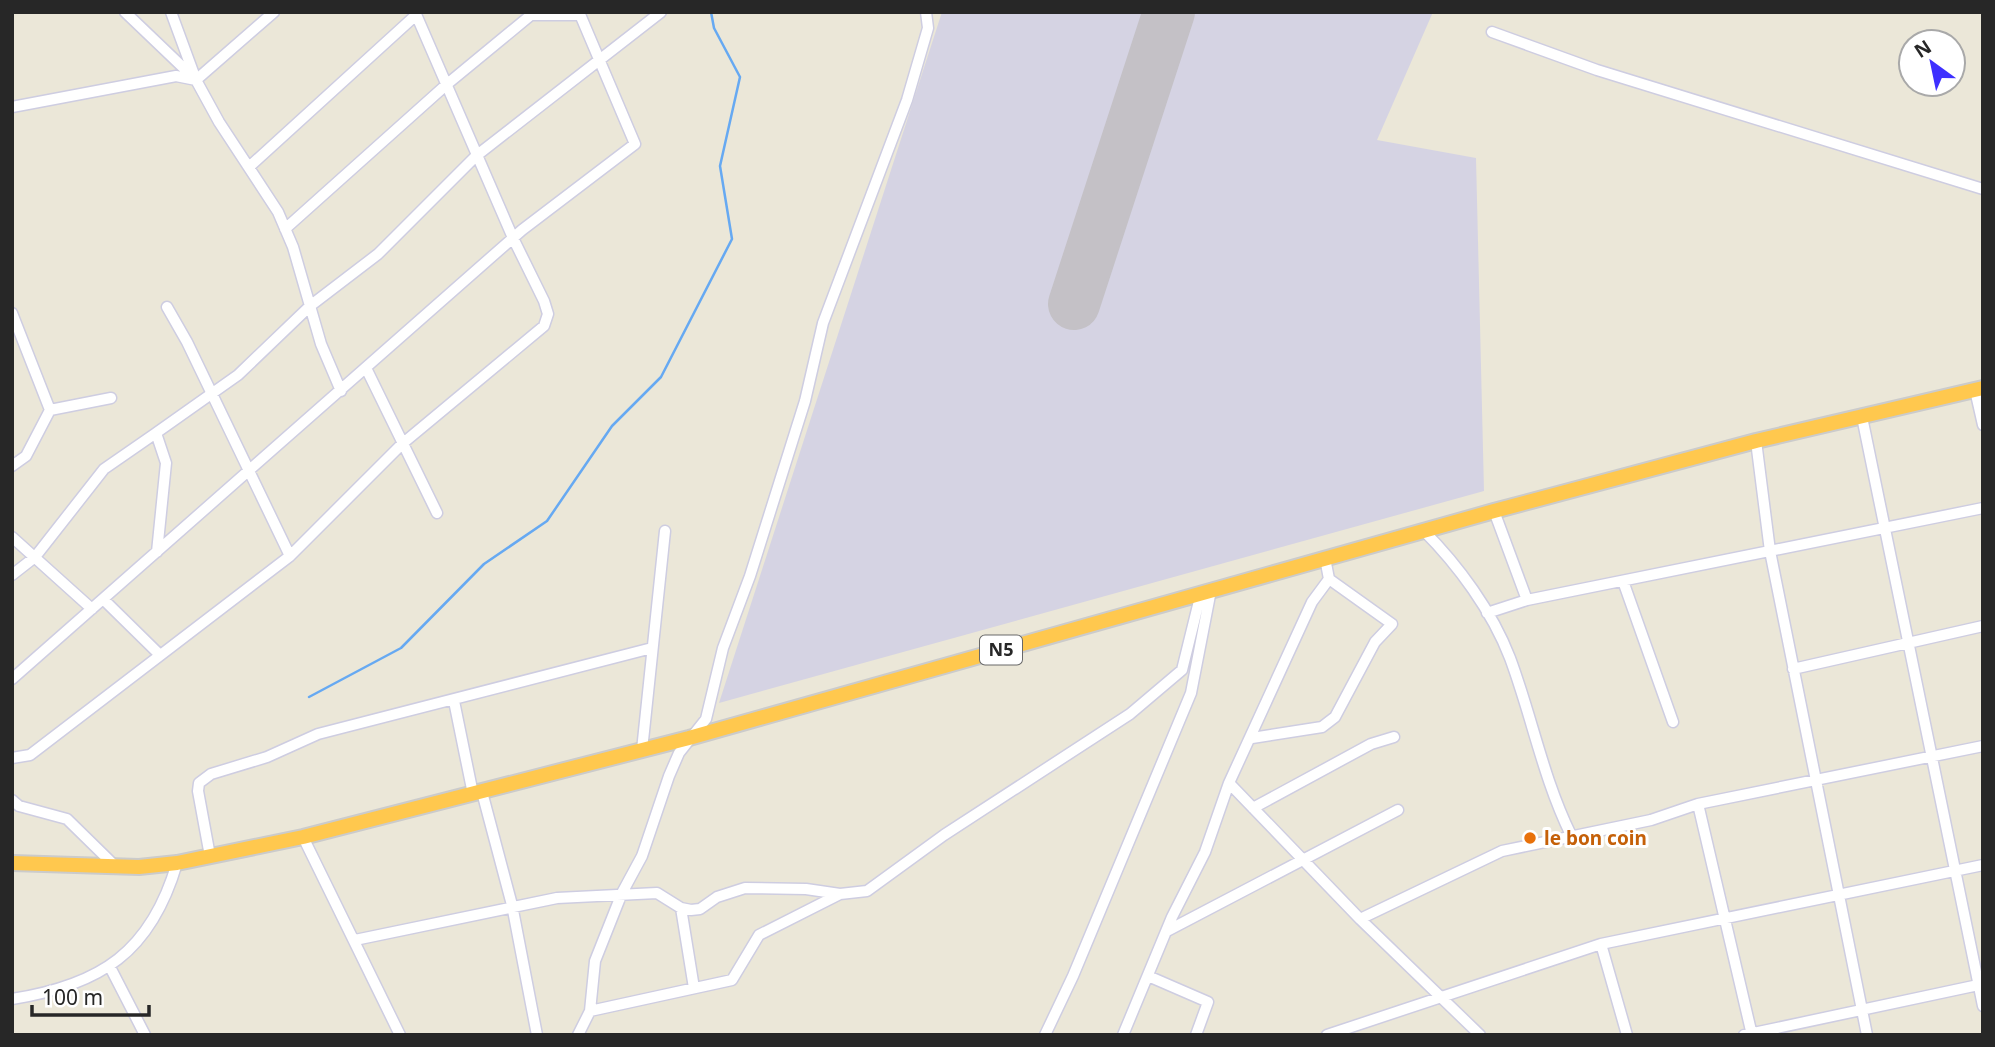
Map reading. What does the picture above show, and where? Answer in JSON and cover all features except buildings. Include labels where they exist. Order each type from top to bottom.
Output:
[{"type":"highway","name":"N5","points":[[12,863],[116,867],[177,863],[303,837],[689,738],[1493,510],[1756,440],[1979,389]]},
{"type":"street","points":[[125,12],[196,80]]},
{"type":"street","points":[[171,12],[196,80],[278,212],[321,344],[341,390]]},
{"type":"street","points":[[196,80],[274,12]]},
{"type":"street","points":[[12,575],[35,557],[104,469],[238,375],[310,306],[378,254],[476,156],[661,12]]},
{"type":"street","points":[[580,1034],[590,1011],[595,961],[622,893],[642,856],[669,776],[689,738],[706,719],[723,648],[750,576],[805,401],[823,323],[907,100],[928,28],[926,12]]},
{"type":"street","points":[[12,758],[30,755],[290,556],[402,444],[544,326],[548,314],[544,301],[476,156],[416,14],[248,167]]},
{"type":"street","points":[[12,679],[513,238],[635,144],[614,100],[600,58],[580,14],[531,15],[446,85],[285,229]]},
{"type":"street","points":[[1492,32],[1597,70],[1983,189]]},
{"type":"street","points":[[12,107],[176,76],[196,80]]},
{"type":"street","points":[[167,307],[187,342],[290,556]]},
{"type":"street","points":[[12,313],[50,410],[26,456],[12,466]]},
{"type":"street","points":[[366,368],[437,513]]},
{"type":"street","points":[[1979,389],[1983,425]]},
{"type":"street","points":[[50,410],[111,398]]},
{"type":"street","points":[[1862,417],[1953,871],[1983,1006]]},
{"type":"street","points":[[156,433],[166,463],[157,552]]},
{"type":"street","points":[[1756,440],[1770,551],[1867,1035]]},
{"type":"street","points":[[1487,613],[1527,600],[1983,508]]},
{"type":"street","points":[[1493,510],[1527,600]]},
{"type":"street","points":[[1423,530],[1445,552],[1487,613],[1510,657],[1541,760],[1571,835]]},
{"type":"street","points":[[642,750],[666,531]]},
{"type":"street","points":[[12,537],[92,608]]},
{"type":"street","points":[[1252,738],[1322,727],[1335,717],[1375,642],[1392,624],[1329,579],[1325,558]]},
{"type":"street","points":[[1123,1035],[1166,932],[1205,852],[1229,783],[1252,738],[1312,602],[1329,579]]},
{"type":"street","points":[[1623,581],[1673,722]]},
{"type":"street","points":[[355,940],[512,905],[557,898],[657,893],[681,908],[700,909],[717,897],[745,888],[840,894],[867,891],[944,835],[1130,714],[1182,670],[1206,592]]},
{"type":"street","points":[[1045,1035],[1073,976],[1191,693],[1206,592]]},
{"type":"street","points":[[103,599],[160,655]]},
{"type":"street","points":[[1793,669],[1983,626]]},
{"type":"street","points":[[210,856],[198,791],[204,778],[267,757],[318,734],[652,648]]},
{"type":"street","points":[[454,701],[477,793],[512,905],[537,1035]]},
{"type":"street","points":[[1253,808],[1371,744],[1394,737]]},
{"type":"street","points":[[1360,919],[1502,852],[1571,835],[1651,820],[1698,804],[1983,747]]},
{"type":"street","points":[[1229,783],[1360,919],[1480,1035]]},
{"type":"street","points":[[12,800],[19,806],[67,819],[116,867]]},
{"type":"street","points":[[1698,804],[1749,1034],[1980,985]]},
{"type":"street","points":[[1166,932],[1398,810]]},
{"type":"street","points":[[303,837],[400,1035]]},
{"type":"street","points":[[12,999],[62,989],[110,967],[147,931],[168,894],[177,863]]},
{"type":"street","points":[[1327,1035],[1601,944],[1983,865]]},
{"type":"street","points":[[590,1011],[732,980],[759,935],[840,894]]},
{"type":"street","points":[[681,908],[694,988]]},
{"type":"street","points":[[1601,944],[1627,1035]]},
{"type":"street","points":[[110,967],[145,1035]]},
{"type":"street","points":[[1148,976],[1208,1002],[1196,1035]]},
{"type":"shaded area","points":[[942,12],[1433,12],[1377,140],[1476,158],[1484,491],[719,703]]},
{"type":"waterway","points":[[309,697],[401,648],[484,564],[547,521],[612,426],[661,377],[732,239],[720,166],[740,77],[714,28],[711,12]]},
{"type":"runway","points":[[1074,304],[1169,12]]},
{"type":"place","name":"le bon coin","points":[[1530,838]]}]
